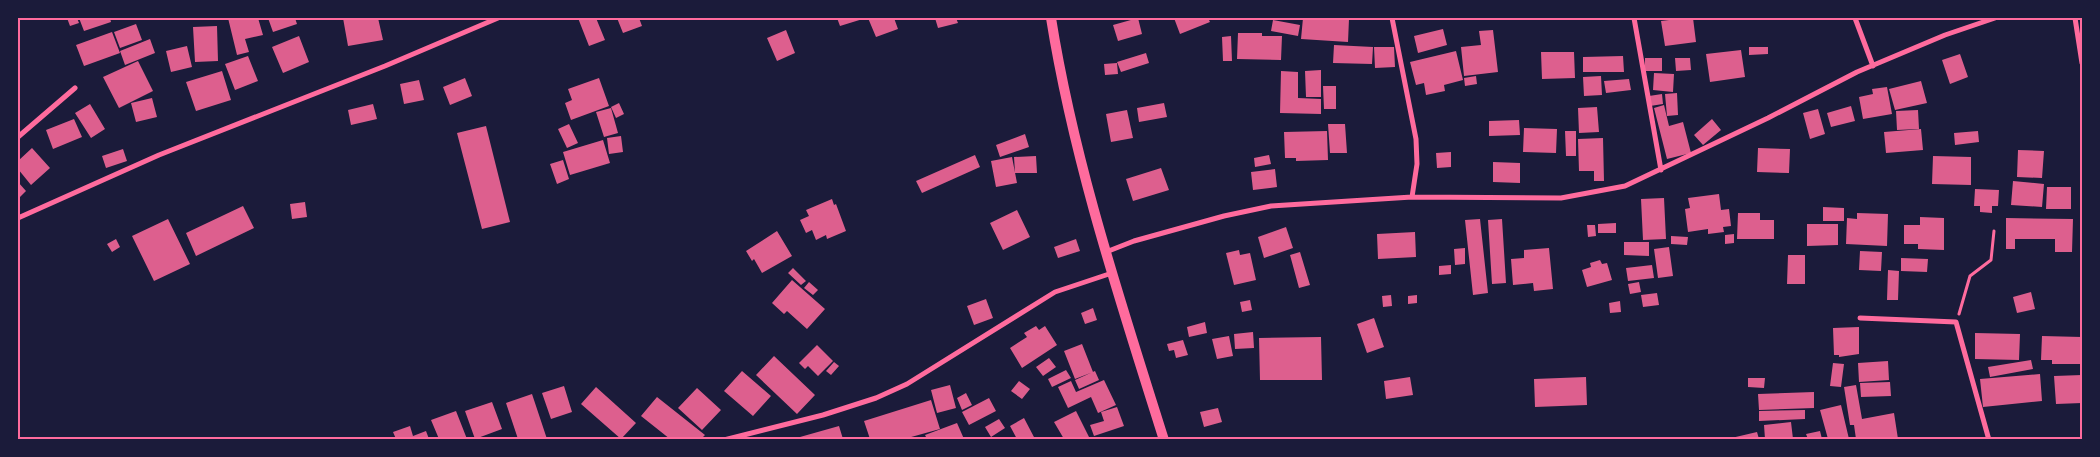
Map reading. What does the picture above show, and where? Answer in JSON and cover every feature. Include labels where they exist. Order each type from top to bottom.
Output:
[{"type":"main road","points":[[1051,18],[1061,79],[1105,252],[1164,440]]},
{"type":"street","points":[[18,218],[159,155],[385,66],[498,18]]},
{"type":"street","points":[[1392,18],[1416,138],[1417,164],[1412,196]]},
{"type":"street","points":[[1634,18],[1661,170]]},
{"type":"street","points":[[1855,18],[1873,66]]},
{"type":"street","points":[[1105,252],[1134,241],[1224,216],[1271,206],[1412,196],[1561,198],[1625,186],[1873,66],[1945,35],[1995,18]]},
{"type":"street","points":[[2075,18],[2082,63]]},
{"type":"street","points":[[18,137],[75,88]]},
{"type":"street","points":[[724,440],[876,398],[907,384],[1055,292],[1112,273]]},
{"type":"street","points":[[1860,318],[1956,322],[1989,440]]},
{"type":"path","points":[[1956,322],[1970,276],[1991,260],[1994,230]]},
{"type":"building","points":[[67,18],[77,18],[79,23],[70,26]]},
{"type":"building","points":[[79,18],[110,18],[111,22],[84,31]]},
{"type":"building","points":[[228,18],[258,18],[263,35],[245,39],[249,52],[237,55]]},
{"type":"building","points":[[268,18],[295,18],[297,24],[273,32]]},
{"type":"building","points":[[343,18],[378,18],[383,40],[348,46]]},
{"type":"building","points":[[578,18],[596,18],[605,40],[589,46]]},
{"type":"building","points":[[617,18],[639,18],[642,26],[623,33]]},
{"type":"building","points":[[837,18],[866,18],[840,26]]},
{"type":"building","points":[[868,18],[894,18],[898,29],[876,37]]},
{"type":"building","points":[[935,18],[956,18],[958,23],[938,28]]},
{"type":"building","points":[[1138,18],[1142,34],[1118,41],[1113,25]]},
{"type":"building","points":[[1174,18],[1208,18],[1210,22],[1180,34]]},
{"type":"building","points":[[1303,18],[1349,19],[1348,42],[1301,39]]},
{"type":"building","points":[[1669,18],[1693,18],[1696,42],[1665,46],[1661,21],[1669,20]]},
{"type":"building","points":[[1273,20],[1300,25],[1298,36],[1271,31]]},
{"type":"building","points":[[136,24],[142,40],[120,48],[114,32]]},
{"type":"building","points":[[217,26],[218,61],[195,62],[193,27]]},
{"type":"building","points":[[1443,29],[1447,45],[1418,53],[1414,36]]},
{"type":"building","points":[[786,30],[795,53],[777,61],[767,38]]},
{"type":"building","points":[[1493,30],[1498,72],[1464,76],[1461,47],[1481,45],[1479,31]]},
{"type":"building","points":[[112,32],[120,53],[84,66],[76,45]]},
{"type":"building","points":[[1238,33],[1262,33],[1262,36],[1282,36],[1281,60],[1237,59]]},
{"type":"building","points":[[299,36],[309,62],[283,73],[272,47]]},
{"type":"building","points":[[1231,36],[1232,61],[1223,61],[1222,37]]},
{"type":"building","points":[[150,39],[155,53],[125,65],[120,51]]},
{"type":"building","points":[[1334,45],[1373,47],[1372,64],[1333,63]]},
{"type":"building","points":[[187,46],[192,67],[171,72],[166,51]]},
{"type":"building","points":[[1374,47],[1394,47],[1395,67],[1375,68]]},
{"type":"building","points":[[1749,47],[1768,47],[1768,54],[1749,55]]},
{"type":"building","points":[[1741,50],[1745,77],[1710,82],[1706,54]]},
{"type":"building","points":[[1456,51],[1463,80],[1444,85],[1445,91],[1426,95],[1424,83],[1416,85],[1410,62]]},
{"type":"building","points":[[1541,52],[1574,52],[1575,78],[1542,79]]},
{"type":"building","points":[[1146,53],[1149,63],[1121,72],[1117,62]]},
{"type":"building","points":[[1960,54],[1968,77],[1950,84],[1942,60]]},
{"type":"building","points":[[248,56],[258,81],[235,90],[225,64]]},
{"type":"building","points":[[1623,56],[1624,72],[1583,72],[1583,57]]},
{"type":"building","points":[[1645,58],[1662,58],[1662,71],[1645,71]]},
{"type":"building","points":[[1675,58],[1690,58],[1691,70],[1676,71]]},
{"type":"building","points":[[138,61],[153,91],[119,108],[103,77]]},
{"type":"building","points":[[1117,63],[1118,74],[1105,75],[1104,64]]},
{"type":"building","points":[[1321,70],[1321,97],[1306,97],[1305,71]]},
{"type":"building","points":[[222,71],[231,100],[196,111],[186,82]]},
{"type":"building","points":[[1281,71],[1298,72],[1298,98],[1321,99],[1321,114],[1280,113]]},
{"type":"building","points":[[1654,73],[1674,74],[1673,92],[1653,90]]},
{"type":"building","points":[[1476,76],[1477,84],[1465,86],[1464,78]]},
{"type":"building","points":[[1601,76],[1602,95],[1584,96],[1583,77]]},
{"type":"building","points":[[465,78],[472,96],[450,105],[443,87]]},
{"type":"building","points":[[599,78],[609,106],[571,120],[565,103],[572,100],[568,89]]},
{"type":"building","points":[[1629,79],[1631,90],[1606,93],[1604,81]]},
{"type":"building","points":[[419,80],[424,100],[404,104],[400,84]]},
{"type":"building","points":[[1921,81],[1927,103],[1895,110],[1889,89]]},
{"type":"building","points":[[1323,86],[1336,86],[1336,109],[1324,109]]},
{"type":"building","points":[[1887,87],[1892,114],[1863,119],[1859,97],[1873,94],[1872,89]]},
{"type":"building","points":[[1677,93],[1678,115],[1667,116],[1665,94]]},
{"type":"building","points":[[1662,94],[1663,104],[1650,106],[1649,96]]},
{"type":"building","points":[[152,98],[157,117],[136,122],[131,103]]},
{"type":"building","points":[[619,103],[624,114],[616,118],[611,107]]},
{"type":"building","points":[[1164,103],[1167,117],[1139,122],[1137,108]]},
{"type":"building","points":[[90,104],[105,129],[91,138],[75,113]]},
{"type":"building","points":[[373,104],[377,119],[351,125],[348,110]]},
{"type":"building","points":[[1664,105],[1669,126],[1683,122],[1691,153],[1667,159],[1654,108]]},
{"type":"building","points":[[1851,106],[1855,121],[1831,127],[1827,113]]},
{"type":"building","points":[[1597,107],[1599,132],[1579,133],[1578,108]]},
{"type":"building","points":[[611,108],[618,133],[604,137],[596,112]]},
{"type":"building","points":[[1818,109],[1825,134],[1810,139],[1803,113]]},
{"type":"building","points":[[1127,110],[1133,138],[1111,142],[1106,114]]},
{"type":"building","points":[[1918,110],[1919,129],[1897,130],[1896,111]]},
{"type":"building","points":[[74,119],[82,137],[53,149],[46,130]]},
{"type":"building","points":[[1712,119],[1721,130],[1703,145],[1694,135]]},
{"type":"building","points":[[1519,120],[1520,135],[1489,136],[1489,121]]},
{"type":"building","points":[[569,124],[578,143],[567,148],[558,129]]},
{"type":"building","points":[[1328,124],[1345,124],[1347,153],[1330,153]]},
{"type":"building","points":[[486,126],[510,222],[482,229],[457,133]]},
{"type":"building","points":[[1524,128],[1557,129],[1556,153],[1523,152]]},
{"type":"building","points":[[1921,129],[1923,150],[1886,153],[1884,132]]},
{"type":"building","points":[[1327,131],[1328,160],[1296,161],[1296,158],[1285,158],[1284,132]]},
{"type":"building","points":[[1565,131],[1576,131],[1576,156],[1566,156]]},
{"type":"building","points":[[1978,131],[1979,142],[1955,145],[1954,133]]},
{"type":"building","points":[[1025,134],[1029,147],[1000,157],[996,145]]},
{"type":"building","points":[[621,136],[623,152],[609,154],[607,138]]},
{"type":"building","points":[[1603,138],[1604,181],[1594,181],[1594,171],[1579,171],[1578,139]]},
{"type":"building","points":[[603,140],[610,163],[570,175],[563,152]]},
{"type":"building","points":[[32,148],[50,168],[31,185],[18,169],[18,161]]},
{"type":"building","points":[[1758,148],[1790,149],[1789,173],[1757,172]]},
{"type":"building","points":[[123,149],[127,161],[106,168],[102,156]]},
{"type":"building","points":[[2018,150],[2044,151],[2042,178],[2017,177]]},
{"type":"building","points":[[1451,152],[1451,167],[1437,168],[1436,153]]},
{"type":"building","points":[[975,155],[980,167],[922,193],[916,181]]},
{"type":"building","points":[[1269,155],[1271,164],[1255,167],[1254,158]]},
{"type":"building","points":[[1036,156],[1037,173],[1015,173],[1014,157]]},
{"type":"building","points":[[1933,156],[1971,157],[1971,185],[1932,184]]},
{"type":"building","points":[[1012,157],[1017,183],[996,187],[991,161]]},
{"type":"building","points":[[563,160],[569,179],[557,184],[550,164]]},
{"type":"building","points":[[1493,162],[1520,163],[1520,183],[1493,182]]},
{"type":"building","points":[[1161,168],[1169,190],[1133,201],[1126,179]]},
{"type":"building","points":[[1275,169],[1277,187],[1253,190],[1251,172]]},
{"type":"building","points":[[2013,181],[2044,184],[2042,207],[2011,205]]},
{"type":"building","points":[[18,182],[26,191],[18,199]]},
{"type":"building","points":[[2047,187],[2071,187],[2071,209],[2046,209]]},
{"type":"building","points":[[1975,189],[1999,190],[1998,206],[1992,206],[1992,213],[1980,212],[1980,206],[1974,206]]},
{"type":"building","points":[[1719,194],[1721,210],[1729,209],[1731,226],[1723,227],[1724,232],[1708,234],[1708,229],[1688,232],[1685,209],[1690,208],[1688,198]]},
{"type":"building","points":[[1664,198],[1666,239],[1643,240],[1641,199]]},
{"type":"building","points":[[832,199],[834,205],[836,204],[846,231],[827,239],[826,235],[816,240],[812,230],[806,233],[800,220],[809,216],[806,210]]},
{"type":"building","points":[[305,202],[307,217],[292,219],[290,204]]},
{"type":"building","points":[[243,206],[254,228],[196,256],[186,233]]},
{"type":"building","points":[[1823,207],[1844,208],[1844,221],[1823,221]]},
{"type":"building","points":[[1017,210],[1030,237],[1003,250],[990,223]]},
{"type":"building","points":[[1738,213],[1760,213],[1760,220],[1774,220],[1774,239],[1737,239]]},
{"type":"building","points":[[1857,213],[1888,214],[1887,246],[1846,244],[1847,218],[1857,219]]},
{"type":"building","points":[[1920,217],[1944,218],[1944,250],[1918,249],[1918,244],[1904,244],[1904,225],[1920,225]]},
{"type":"building","points":[[2006,218],[2073,219],[2072,252],[2055,252],[2055,239],[2015,239],[2015,249],[2006,249]]},
{"type":"building","points":[[168,219],[190,264],[154,281],[132,236]]},
{"type":"building","points":[[1480,219],[1488,293],[1473,295],[1465,220]]},
{"type":"building","points":[[1502,219],[1506,283],[1492,284],[1488,220]]},
{"type":"building","points":[[1616,223],[1616,233],[1598,233],[1598,224]]},
{"type":"building","points":[[1807,224],[1838,224],[1838,245],[1807,246]]},
{"type":"building","points":[[1587,225],[1595,225],[1596,236],[1588,237]]},
{"type":"building","points":[[1286,227],[1293,248],[1264,258],[1258,237]]},
{"type":"building","points":[[777,231],[792,256],[762,273],[754,259],[752,261],[746,251]]},
{"type":"building","points":[[1415,232],[1416,257],[1378,259],[1377,234]]},
{"type":"building","points":[[1734,234],[1734,243],[1725,244],[1725,235]]},
{"type":"building","points":[[1671,236],[1688,237],[1687,245],[1671,244]]},
{"type":"building","points":[[116,239],[120,247],[112,252],[107,244]]},
{"type":"building","points":[[1076,239],[1080,251],[1058,258],[1054,247]]},
{"type":"building","points":[[1624,242],[1649,242],[1649,256],[1624,255]]},
{"type":"building","points":[[1669,247],[1673,276],[1658,278],[1654,249]]},
{"type":"building","points":[[1465,248],[1465,264],[1455,265],[1454,249]]},
{"type":"building","points":[[1549,248],[1553,289],[1534,291],[1533,283],[1513,285],[1511,259],[1524,258],[1524,250]]},
{"type":"building","points":[[1239,250],[1240,255],[1250,253],[1256,280],[1234,285],[1226,253]]},
{"type":"building","points":[[1860,251],[1882,252],[1881,271],[1859,270]]},
{"type":"building","points":[[1300,252],[1310,285],[1299,288],[1290,255]]},
{"type":"building","points":[[1788,255],[1805,255],[1805,284],[1787,284]]},
{"type":"building","points":[[1901,258],[1928,259],[1927,272],[1901,271]]},
{"type":"building","points":[[1600,260],[1602,264],[1607,263],[1612,280],[1587,287],[1582,270],[1591,267],[1590,263]]},
{"type":"building","points":[[1451,265],[1451,274],[1439,275],[1439,266]]},
{"type":"building","points":[[1652,265],[1654,278],[1628,281],[1626,268]]},
{"type":"building","points":[[793,268],[806,281],[801,285],[788,273]]},
{"type":"building","points":[[1888,270],[1899,271],[1898,300],[1887,300]]},
{"type":"building","points":[[792,280],[825,309],[807,329],[787,311],[784,314],[772,303]]},
{"type":"building","points":[[809,282],[818,290],[813,295],[804,288]]},
{"type":"building","points":[[1639,282],[1641,292],[1630,294],[1628,284]]},
{"type":"building","points":[[2031,292],[2035,309],[2017,313],[2013,297]]},
{"type":"building","points":[[1657,293],[1659,305],[1643,307],[1641,295]]},
{"type":"building","points":[[1391,295],[1392,306],[1383,307],[1382,296]]},
{"type":"building","points":[[1417,295],[1417,303],[1408,304],[1408,296]]},
{"type":"building","points":[[986,299],[993,318],[974,325],[967,306]]},
{"type":"building","points":[[1250,300],[1252,310],[1242,312],[1240,302]]},
{"type":"building","points":[[1620,301],[1621,312],[1610,313],[1609,303]]},
{"type":"building","points":[[1093,308],[1097,320],[1085,324],[1081,313]]},
{"type":"building","points":[[1374,318],[1384,347],[1367,353],[1357,324]]},
{"type":"building","points":[[1205,322],[1207,333],[1189,337],[1187,327]]},
{"type":"building","points":[[1036,326],[1039,330],[1045,326],[1057,345],[1022,368],[1010,348],[1027,337],[1024,333]]},
{"type":"building","points":[[1859,327],[1859,354],[1839,357],[1839,355],[1834,355],[1833,328]]},
{"type":"building","points":[[1253,332],[1254,348],[1235,349],[1234,334]]},
{"type":"building","points":[[1975,333],[2020,334],[2019,360],[1975,359]]},
{"type":"building","points":[[1229,336],[1233,356],[1217,359],[1212,339]]},
{"type":"building","points":[[2042,336],[2082,337],[2082,364],[2052,364],[2052,360],[2041,360]]},
{"type":"building","points":[[1321,337],[1322,380],[1260,380],[1259,338]]},
{"type":"building","points":[[1183,340],[1188,355],[1176,358],[1174,350],[1169,351],[1167,344]]},
{"type":"building","points":[[1082,344],[1093,372],[1075,379],[1064,351]]},
{"type":"building","points":[[817,345],[833,361],[818,376],[808,366],[805,369],[799,363]]},
{"type":"building","points":[[774,356],[815,395],[797,414],[756,375]]},
{"type":"building","points":[[1049,358],[1056,367],[1043,376],[1036,367]]},
{"type":"building","points":[[2031,360],[2033,369],[1990,377],[1988,367]]},
{"type":"building","points":[[1888,361],[1889,380],[1859,382],[1858,363]]},
{"type":"building","points":[[834,362],[839,366],[831,375],[826,371]]},
{"type":"building","points":[[1833,363],[1844,364],[1841,387],[1830,386]]},
{"type":"building","points":[[1066,370],[1071,378],[1052,387],[1048,379]]},
{"type":"building","points":[[742,371],[771,396],[753,416],[724,391]]},
{"type":"building","points":[[1095,371],[1099,380],[1079,389],[1075,380]]},
{"type":"building","points":[[2040,374],[2042,401],[1983,407],[1980,379]]},
{"type":"building","points":[[2082,375],[2082,403],[2056,404],[2054,376]]},
{"type":"building","points":[[1410,377],[1413,395],[1386,399],[1384,381]]},
{"type":"building","points":[[1586,377],[1587,405],[1535,407],[1534,379]]},
{"type":"building","points":[[1748,378],[1765,378],[1764,388],[1748,387]]},
{"type":"building","points":[[1104,380],[1116,405],[1098,413],[1091,397],[1068,408],[1058,387],[1071,381],[1076,392]]},
{"type":"building","points":[[1019,381],[1030,389],[1022,399],[1011,391]]},
{"type":"building","points":[[1890,382],[1891,396],[1861,397],[1860,383]]},
{"type":"building","points":[[950,385],[956,408],[937,413],[931,390]]},
{"type":"building","points":[[1856,385],[1862,419],[1894,413],[1898,439],[1856,439],[1854,425],[1850,425],[1844,387]]},
{"type":"building","points":[[564,386],[572,412],[551,419],[542,393]]},
{"type":"building","points":[[596,387],[636,423],[621,439],[581,404]]},
{"type":"building","points":[[697,388],[721,410],[702,430],[678,408]]},
{"type":"building","points":[[1814,392],[1814,408],[1759,410],[1758,394]]},
{"type":"building","points":[[966,393],[972,405],[962,410],[957,398]]},
{"type":"building","points":[[532,394],[547,439],[518,439],[506,403]]},
{"type":"building","points":[[657,397],[705,435],[701,439],[688,439],[686,437],[684,439],[670,439],[641,416]]},
{"type":"building","points":[[989,398],[996,411],[969,425],[962,412]]},
{"type":"building","points":[[931,400],[940,429],[904,439],[870,439],[864,421]]},
{"type":"building","points":[[492,402],[502,429],[475,439],[465,411]]},
{"type":"building","points":[[1841,405],[1849,439],[1828,439],[1820,410]]},
{"type":"building","points":[[1117,407],[1124,426],[1094,436],[1090,425],[1104,421],[1101,412]]},
{"type":"building","points":[[1218,408],[1222,422],[1204,427],[1200,412]]},
{"type":"building","points":[[1805,410],[1805,419],[1759,421],[1759,411]]},
{"type":"building","points":[[456,411],[467,439],[439,439],[431,420]]},
{"type":"building","points":[[1076,411],[1090,439],[1064,439],[1054,422]]},
{"type":"building","points":[[1024,418],[1035,439],[1017,439],[1010,426]]},
{"type":"building","points":[[999,419],[1005,428],[991,437],[985,427]]},
{"type":"building","points":[[1791,422],[1793,439],[1765,439],[1764,425]]},
{"type":"building","points":[[957,423],[964,439],[927,439],[925,435]]},
{"type":"building","points":[[410,426],[413,436],[426,431],[429,439],[396,439],[393,432]]},
{"type":"building","points":[[839,426],[843,439],[800,439],[800,437]]},
{"type":"building","points":[[1820,431],[1822,439],[1808,439],[1806,434]]},
{"type":"building","points":[[1757,432],[1759,439],[1727,439]]}]
